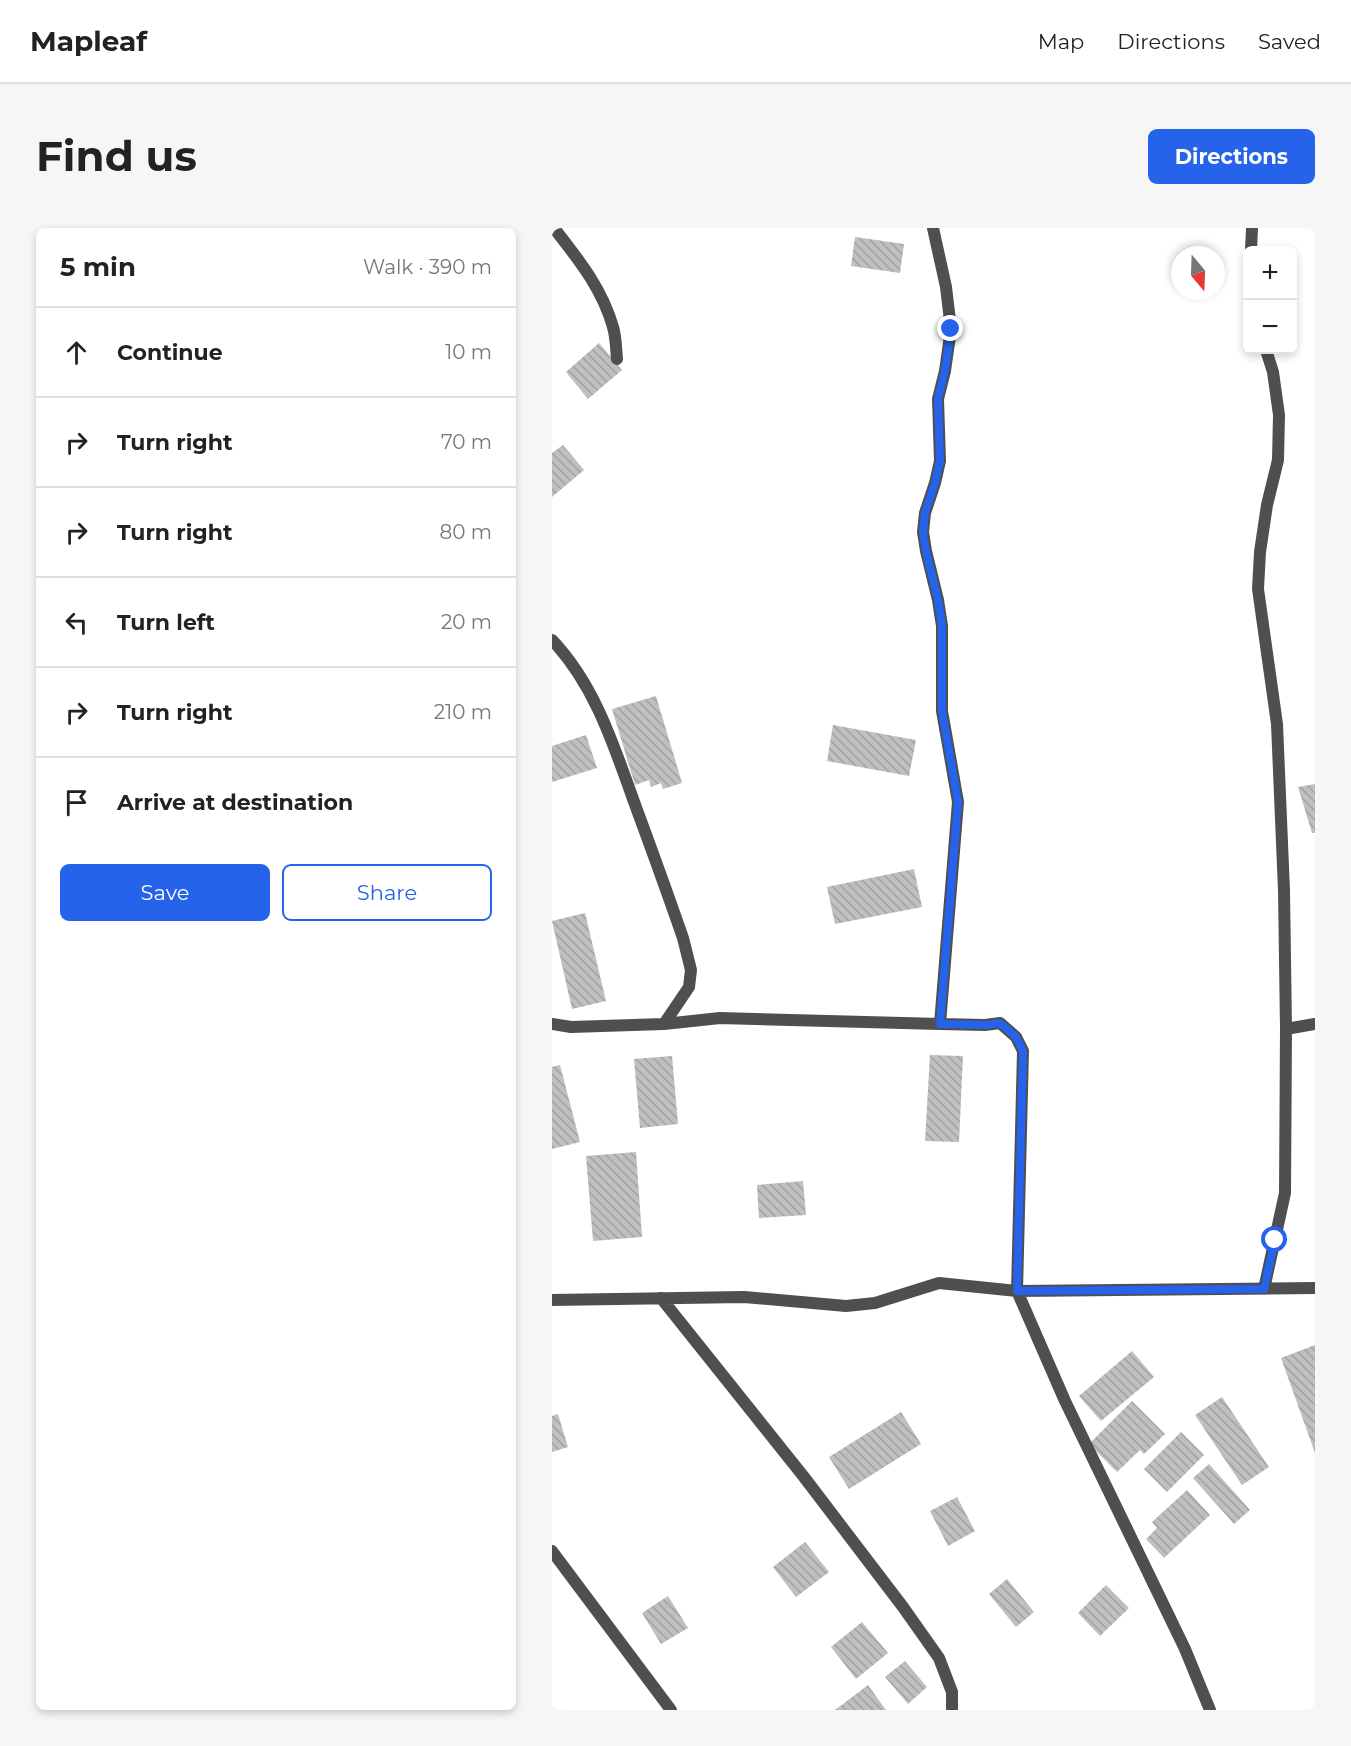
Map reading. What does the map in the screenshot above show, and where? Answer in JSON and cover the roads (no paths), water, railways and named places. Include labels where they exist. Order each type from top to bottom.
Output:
[{"type":"street","points":[[554,228],[585,268],[604,300],[614,329],[616,359]]},
{"type":"street","points":[[933,228],[946,287],[951,329],[938,399],[940,461],[925,513],[923,532],[942,626],[942,711],[958,802],[940,1024]]},
{"type":"street","points":[[1251,246],[1252,228]]},
{"type":"street","points":[[1264,1289],[1285,1193],[1286,1029],[1278,724],[1258,589],[1267,505],[1278,460],[1279,415],[1273,372],[1267,354]]},
{"type":"street","points":[[552,640],[565,653],[582,678],[608,730],[683,938],[691,970],[689,987],[664,1024]]},
{"type":"street","points":[[552,1024],[571,1027],[664,1024],[720,1018],[985,1025],[1000,1023],[1016,1037],[1023,1051],[1017,1291],[1065,1401],[1185,1649],[1210,1710]]},
{"type":"street","points":[[1286,1029],[1315,1024]]},
{"type":"street","points":[[552,1300],[744,1297],[846,1306],[875,1303],[939,1283],[1017,1291],[1315,1288]]},
{"type":"street","points":[[661,1298],[804,1477],[927,1641],[939,1658],[952,1692],[952,1710]]},
{"type":"street","points":[[552,1551],[671,1710]]}]
